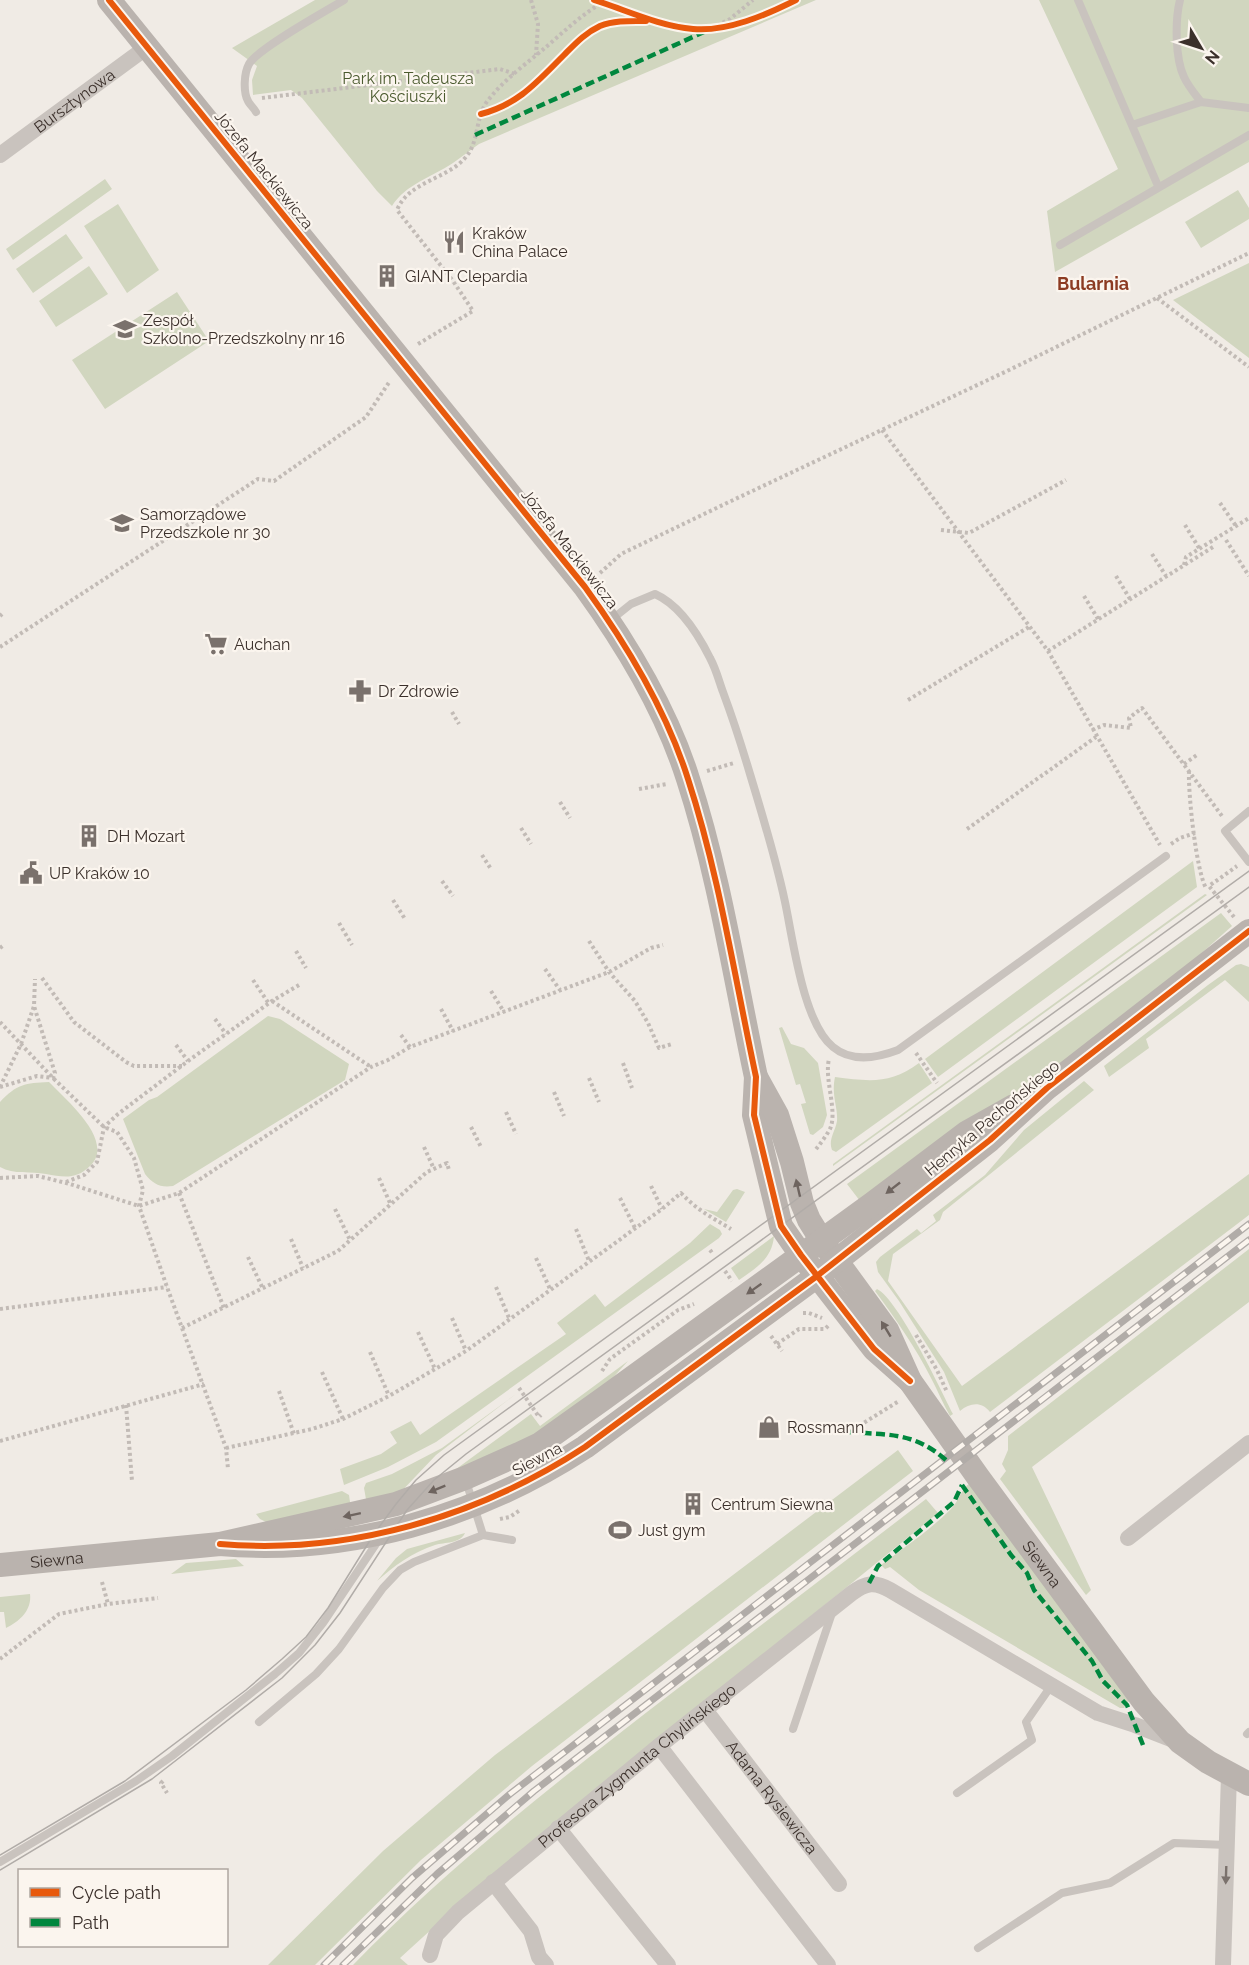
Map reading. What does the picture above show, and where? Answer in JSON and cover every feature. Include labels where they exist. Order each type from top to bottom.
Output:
[{"type":"street","name":"Józefa Mackiewicza","points":[[109,0],[585,586],[610,621],[648,685],[688,777],[708,852],[756,1077],[754,1115],[781,1226],[801,1255]]},
{"type":"street","name":"Bursztynowa","points":[[0,155],[147,47]]},
{"type":"street","name":"Henryka Pachońskiego","points":[[837,1261],[990,1140],[1047,1088],[1243,926]]},
{"type":"street","name":"Józefa Mackiewicza","points":[[756,1077],[777,1115],[802,1203],[822,1241]]},
{"type":"street","name":"Henryka Pachońskiego","points":[[822,1241],[966,1132],[1047,1088]]},
{"type":"street","name":"Siewna","points":[[220,1544],[259,1547],[346,1540],[396,1517],[465,1478],[519,1454],[549,1437],[822,1241],[887,1330],[901,1392]]},
{"type":"street","name":"Siewna","points":[[801,1255],[874,1349],[901,1392],[978,1477],[1137,1693],[1180,1742]]},
{"type":"street","name":"Siewna","points":[[0,1565],[220,1544],[284,1528],[356,1514],[396,1517],[446,1514],[474,1504],[540,1476],[585,1448],[837,1261]]},
{"type":"street","points":[[1128,1538],[1249,1443]]},
{"type":"street","name":"Siewna","points":[[869,1583],[890,1590],[1098,1713],[1180,1742],[1239,1780]]},
{"type":"street","name":"Profesora Zygmunta Chylińskiego","points":[[432,1957],[436,1935],[458,1912],[493,1882],[659,1746],[834,1607],[869,1583]]},
{"type":"street","name":"Adama Rysiewicza","points":[[705,1710],[839,1884]]},
{"type":"street","points":[[659,1746],[828,1965]]},
{"type":"street","points":[[1223,1965],[1227,1845],[1239,1780]]},
{"type":"street","points":[[558,1828],[668,1965]]},
{"type":"street","points":[[493,1882],[531,1931],[539,1957],[546,1965]]},
{"type":"lane","points":[[256,112],[247,100],[246,92],[247,68],[253,58],[344,0]]},
{"type":"lane","points":[[1078,0],[1158,186]]},
{"type":"lane","points":[[1180,0],[1177,15],[1182,68],[1184,76],[1201,102]]},
{"type":"lane","points":[[1132,125],[1201,102],[1249,108]]},
{"type":"lane","points":[[1060,245],[1249,135]]},
{"type":"lane","points":[[610,621],[631,604],[655,594],[666,599],[681,614],[711,659],[738,733],[777,865],[807,1002],[822,1033],[831,1046],[840,1052],[865,1058],[879,1057],[898,1050],[1166,856]]},
{"type":"lane","points":[[1245,863],[1225,831],[1249,811]]},
{"type":"lane","points":[[465,1478],[483,1535]]},
{"type":"lane","points":[[0,1862],[136,1781],[172,1756],[275,1674],[298,1653],[323,1623],[396,1517]]},
{"type":"lane","points":[[259,1722],[316,1674],[339,1649],[383,1588],[400,1570],[414,1562],[483,1535],[512,1540]]},
{"type":"lane","points":[[793,1729],[834,1607]]},
{"type":"lane","points":[[957,1793],[1032,1740],[1026,1722],[1051,1686]]},
{"type":"lane","points":[[978,1948],[1062,1893],[1110,1883],[1174,1843],[1227,1845]]},
{"type":"path","points":[[531,0],[538,24],[536,56]]},
{"type":"path","points":[[418,345],[473,311],[453,281],[397,210],[401,201],[466,158],[472,149],[481,114],[486,104],[515,74],[588,12],[609,0]]},
{"type":"path","points":[[712,28],[730,19],[753,0]]},
{"type":"path","points":[[247,100],[500,69],[515,74]]},
{"type":"path","points":[[585,586],[621,554],[1249,253]]},
{"type":"path","points":[[1157,298],[1249,367]]},
{"type":"path","points":[[0,647],[258,479],[274,481],[366,417],[388,382],[397,375]]},
{"type":"path","points":[[882,430],[1048,651],[1166,856]]},
{"type":"path","points":[[941,530],[969,533],[1066,480]]},
{"type":"path","points":[[1220,503],[1236,526]]},
{"type":"path","points":[[1184,566],[1186,556],[1249,518]]},
{"type":"path","points":[[1185,525],[1199,548]]},
{"type":"path","points":[[1226,540],[1249,576]]},
{"type":"path","points":[[1048,651],[1213,547]]},
{"type":"path","points":[[1152,554],[1166,576]]},
{"type":"path","points":[[1116,576],[1130,599]]},
{"type":"path","points":[[1084,596],[1098,619]]},
{"type":"path","points":[[908,700],[1029,627]]},
{"type":"path","points":[[1092,730],[1104,725],[1131,728],[1129,718],[1142,708],[1230,828]]},
{"type":"path","points":[[452,712],[459,723]]},
{"type":"path","points":[[967,829],[1096,737]]},
{"type":"path","points":[[1184,764],[1197,755]]},
{"type":"path","points":[[718,768],[726,765]]},
{"type":"path","points":[[1188,771],[1202,881],[1206,888]]},
{"type":"path","points":[[639,789],[659,786]]},
{"type":"path","points":[[560,802],[570,818]]},
{"type":"path","points":[[521,828],[531,844]]},
{"type":"path","points":[[1180,838],[1195,833]]},
{"type":"path","points":[[482,855],[491,869]]},
{"type":"path","points":[[1243,926],[1209,886],[1245,863]]},
{"type":"path","points":[[442,881],[453,896]]},
{"type":"path","points":[[393,900],[405,919]]},
{"type":"path","points":[[339,923],[352,945]]},
{"type":"path","points":[[589,941],[609,972],[635,1001],[659,1048],[672,1044]]},
{"type":"path","points":[[0,1178],[38,1176],[139,1206],[179,1192],[371,1067],[410,1047],[609,972],[651,948],[663,945]]},
{"type":"path","points":[[296,951],[306,968]]},
{"type":"path","points":[[546,969],[560,990]]},
{"type":"path","points":[[42,978],[74,1022],[134,1066],[182,1065]]},
{"type":"path","points":[[0,1087],[21,1044],[34,1006],[35,979]]},
{"type":"path","points":[[253,980],[270,1003],[371,1067]]},
{"type":"path","points":[[64,1182],[84,1175],[97,1162],[104,1127],[118,1114],[182,1065],[299,985]]},
{"type":"path","points":[[491,991],[504,1012]]},
{"type":"path","points":[[34,1006],[55,1072],[53,1078]]},
{"type":"path","points":[[441,1010],[453,1031]]},
{"type":"path","points":[[215,1019],[226,1034]]},
{"type":"path","points":[[0,1022],[104,1127],[117,1131],[134,1158],[143,1190],[139,1206],[226,1448],[228,1469]]},
{"type":"path","points":[[401,1035],[410,1047]]},
{"type":"path","points":[[908,1043],[937,1083]]},
{"type":"path","points":[[176,1045],[188,1061]]},
{"type":"path","points":[[623,1063],[632,1088]]},
{"type":"path","points":[[816,1149],[831,1128],[832,1117],[826,1069]]},
{"type":"path","points":[[0,1087],[37,1076],[53,1078]]},
{"type":"path","points":[[589,1078],[599,1102]]},
{"type":"path","points":[[554,1092],[564,1116]]},
{"type":"path","points":[[506,1112],[516,1134]]},
{"type":"path","points":[[471,1127],[481,1147]]},
{"type":"path","points":[[424,1147],[434,1169]]},
{"type":"path","points":[[182,1328],[338,1251],[427,1172],[447,1163],[449,1170]]},
{"type":"path","points":[[380,1178],[390,1203]]},
{"type":"path","points":[[651,1186],[662,1209]]},
{"type":"path","points":[[179,1192],[224,1308]]},
{"type":"path","points":[[226,1448],[294,1434],[343,1419],[389,1396],[466,1351],[681,1193],[705,1215],[731,1229]]},
{"type":"path","points":[[620,1198],[635,1228]]},
{"type":"path","points":[[335,1209],[350,1240]]},
{"type":"path","points":[[576,1229],[590,1261]]},
{"type":"path","points":[[291,1239],[303,1268]]},
{"type":"path","points":[[248,1257],[262,1289]]},
{"type":"path","points":[[536,1258],[550,1289]]},
{"type":"path","points":[[0,1310],[167,1287]]},
{"type":"path","points":[[496,1287],[509,1318]]},
{"type":"path","points":[[601,1372],[610,1359],[678,1310],[695,1304]]},
{"type":"path","points":[[777,1344],[799,1329],[825,1329],[830,1325],[826,1320],[809,1313],[800,1314]]},
{"type":"path","points":[[452,1318],[466,1351]]},
{"type":"path","points":[[768,1331],[782,1351]]},
{"type":"path","points":[[418,1332],[435,1369]]},
{"type":"path","points":[[370,1352],[389,1396]]},
{"type":"path","points":[[322,1372],[343,1419]]},
{"type":"path","points":[[0,1441],[204,1384]]},
{"type":"path","points":[[519,1388],[534,1410]]},
{"type":"path","points":[[279,1391],[294,1434]]},
{"type":"path","points":[[849,1432],[901,1392],[904,1405]]},
{"type":"path","points":[[126,1405],[132,1481]]},
{"type":"path","points":[[102,1582],[108,1604]]},
{"type":"path","points":[[0,1659],[59,1614],[108,1604],[158,1599]]},
{"type":"green space","name":"Park im. Tadeusza Kościuszki","points":[[315,0],[816,0],[479,144],[453,163],[412,186],[392,206],[377,191],[302,98],[291,90],[253,95],[252,80],[257,66],[232,48]]},
{"type":"green space","points":[[1039,0],[1249,0],[1249,162],[1055,272],[1047,211],[1118,169]]},
{"type":"green space","points":[[105,179],[112,189],[13,260],[6,249]]},
{"type":"green space","points":[[1238,190],[1249,208],[1249,219],[1201,248],[1185,222]]},
{"type":"green space","points":[[118,204],[159,270],[127,293],[84,226]]},
{"type":"green space","points":[[66,234],[83,258],[33,293],[16,269]]},
{"type":"green space","points":[[1249,263],[1249,358],[1173,300]]},
{"type":"green space","points":[[89,266],[108,294],[56,327],[39,301]]},
{"type":"green space","points":[[177,292],[209,341],[105,409],[72,360]]},
{"type":"green space","points":[[1193,861],[1197,887],[938,1077],[925,1059]]},
{"type":"green space","points":[[1205,894],[1207,895],[833,1166],[833,1164]]},
{"type":"green space","points":[[1221,913],[1232,926],[1195,959],[1042,1079],[966,1120],[860,1201],[847,1184]]},
{"type":"green space","points":[[1236,965],[1249,967],[1249,1002],[1225,980],[1146,1039],[1149,1048],[1109,1077],[1104,1066],[1208,985]]},
{"type":"green space","points":[[268,1016],[280,1019],[349,1064],[345,1080],[173,1186],[161,1186],[154,1183],[145,1174],[123,1119]]},
{"type":"green space","points":[[782,1027],[791,1044],[804,1048],[818,1063],[827,1115],[823,1127],[813,1135],[810,1134],[801,1104],[806,1103],[800,1084],[796,1085],[779,1028]]},
{"type":"green space","points":[[919,1063],[932,1083],[836,1152],[832,1150],[831,1139],[837,1121],[835,1077],[878,1080],[898,1075]]},
{"type":"green space","points":[[1084,1081],[1094,1090],[943,1212],[940,1220],[893,1254],[888,1281],[962,1386],[1249,1174],[1249,1215],[990,1412],[987,1408],[975,1404],[960,1411],[944,1372],[878,1272],[876,1262],[917,1229],[921,1233],[936,1221],[933,1215],[985,1175],[1024,1130]]},
{"type":"green space","points":[[49,1082],[86,1121],[97,1145],[96,1156],[90,1166],[80,1174],[69,1176],[17,1172],[0,1167],[0,1102],[11,1091],[22,1086]]},
{"type":"green space","points":[[733,1190],[745,1192],[726,1222],[704,1209],[717,1212]]},
{"type":"green space","points":[[710,1224],[720,1230],[722,1234],[719,1238],[436,1442],[388,1467],[344,1485],[340,1469],[381,1454],[397,1443],[390,1432],[411,1421],[420,1435],[566,1334],[557,1323],[595,1294],[605,1307],[690,1243]]},
{"type":"green space","points":[[774,1236],[767,1257],[739,1280],[731,1268]]},
{"type":"green space","points":[[1249,1249],[1249,1302],[1032,1467],[1091,1590],[1086,1595],[1000,1479],[1006,1471],[1002,1464],[1008,1450],[1008,1436]]},
{"type":"green space","points":[[877,1289],[886,1296],[907,1327],[953,1414],[950,1416],[919,1356],[875,1291]]},
{"type":"green space","points":[[628,1361],[600,1392],[533,1437],[444,1478],[531,1414],[540,1426]]},
{"type":"green space","points":[[516,1394],[436,1455],[397,1496],[367,1505],[364,1488],[366,1483],[392,1474],[442,1448]]},
{"type":"green space","points":[[898,1450],[913,1471],[532,1766],[421,1860],[315,1965],[268,1965],[383,1851],[495,1755]]},
{"type":"green space","points":[[970,1483],[1129,1701],[1124,1708],[1120,1708],[919,1590],[890,1567],[885,1569],[881,1565],[943,1517]]},
{"type":"green space","points":[[342,1491],[349,1495],[351,1509],[268,1523],[256,1514]]},
{"type":"green space","points":[[926,1499],[938,1513],[480,1885],[400,1958],[408,1965],[353,1965],[430,1891],[510,1821],[677,1689]]},
{"type":"green space","points":[[465,1533],[456,1541],[435,1545],[411,1556],[377,1581],[396,1558],[407,1549]]},
{"type":"green space","points":[[236,1559],[244,1566],[171,1574],[186,1563]]},
{"type":"green space","points":[[30,1594],[27,1610],[16,1622],[6,1628],[4,1612],[0,1612],[0,1597]]},
{"type":"tram line","points":[[0,1855],[125,1781],[246,1690],[282,1659],[306,1637],[328,1608],[374,1534],[396,1504],[416,1480],[444,1455],[1249,871]]},
{"type":"tram line","points":[[0,1870],[152,1779],[282,1678],[315,1645],[340,1613],[407,1510],[434,1480],[466,1454],[1249,887]]},
{"type":"railway","points":[[324,1965],[412,1878],[510,1794],[1249,1224]]},
{"type":"railway","points":[[343,1965],[437,1874],[534,1791],[1249,1240]]},
{"type":"marked path","points":[[475,135],[704,32]]},
{"type":"marked path","points":[[849,1432],[889,1435],[912,1440],[924,1445],[947,1461]]},
{"type":"marked path","points":[[962,1485],[1011,1555],[1027,1573],[1034,1590],[1092,1661],[1103,1681],[1127,1705],[1143,1745]]},
{"type":"marked path","points":[[869,1583],[878,1566],[954,1502],[962,1485]]},
{"type":"cycle path","points":[[109,0],[585,587],[644,678],[679,753],[709,852],[756,1077],[754,1115],[781,1226],[874,1349],[910,1381]]},
{"type":"cycle path","points":[[594,0],[668,25],[693,29],[733,25],[796,0]]},
{"type":"cycle path","points":[[481,114],[494,110],[527,91],[576,43],[600,26],[617,22],[646,21]]},
{"type":"cycle path","points":[[220,1544],[268,1546],[364,1537],[410,1526],[456,1511],[544,1472],[585,1447],[817,1276],[990,1140],[1047,1088],[1249,931]]},
{"type":"place","name":"Kraków China Palace","points":[[454,242]]},
{"type":"place","name":"GIANT Clepardia","points":[[387,276]]},
{"type":"place","name":"Zespół Szkolno-Przedszkolny nr 16","points":[[125,329]]},
{"type":"place","name":"Samorządowe Przedszkole nr 30","points":[[122,523]]},
{"type":"place","name":"Auchan","points":[[216,644]]},
{"type":"place","name":"Dr Zdrowie","points":[[360,691]]},
{"type":"place","name":"DH Mozart","points":[[89,836]]},
{"type":"place","name":"UP Kraków 10","points":[[31,873]]},
{"type":"place","name":"Rossmann","points":[[769,1427]]},
{"type":"place","name":"Centrum Siewna","points":[[693,1504]]},
{"type":"place","name":"Just gym","points":[[620,1530]]},
{"type":"district","name":"Bularnia","points":[[1093,283]]}]
